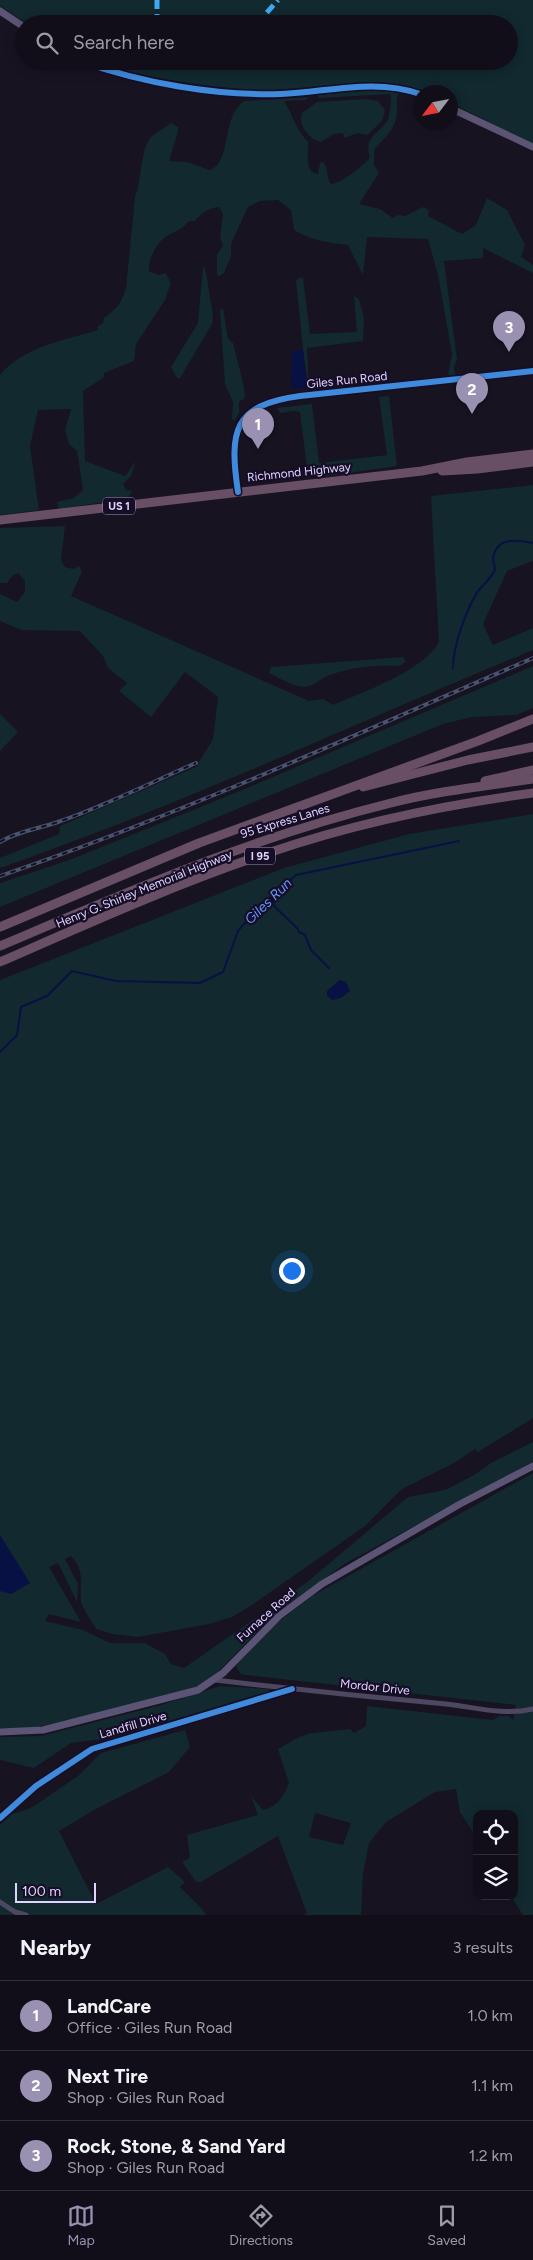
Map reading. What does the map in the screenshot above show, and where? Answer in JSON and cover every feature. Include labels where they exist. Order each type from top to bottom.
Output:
[{"type":"highway","name":"Richmond Highway","points":[[0,520],[422,471],[466,462],[533,454]]},
{"type":"highway","name":"Richmond Highway","points":[[422,471],[466,470],[533,462]]},
{"type":"highway","points":[[310,802],[533,719]]},
{"type":"highway","points":[[310,802],[429,770],[533,747]]},
{"type":"highway","points":[[446,792],[533,770]]},
{"type":"highway","name":"95 Express Lanes","points":[[0,946],[219,855],[314,824],[392,802],[533,779]]},
{"type":"highway","name":"Henry G. Shirley Memorial Highway","points":[[0,962],[188,882],[272,852],[397,817],[533,793]]},
{"type":"highway","name":"Henry G. Shirley Memorial Highway","points":[[0,927],[182,849],[310,802]]},
{"type":"main road","points":[[0,11],[15,21]]},
{"type":"main road","points":[[113,70],[146,79],[224,91],[281,94],[377,87],[400,88],[413,92]]},
{"type":"main road","points":[[458,112],[533,147]]},
{"type":"main road","name":"Furnace Road","points":[[0,1732],[31,1732],[188,1694],[215,1680],[266,1627],[322,1584],[533,1466]]},
{"type":"street","name":"Giles Run Road","points":[[238,492],[233,452],[236,436],[247,416],[268,402],[300,396],[533,371]]},
{"type":"street","name":"Mordor Drive","points":[[215,1680],[377,1699],[448,1705],[481,1711],[522,1711],[533,1708]]},
{"type":"street","name":"Landfill Drive","points":[[0,1818],[36,1786],[92,1748],[292,1689]]},
{"type":"street","points":[[0,1902],[15,1912],[26,1915]]},
{"type":"green space","points":[[0,0],[533,0],[533,144],[458,106],[458,85],[413,85],[413,88],[396,84],[372,82],[263,91],[176,81],[122,70],[518,70],[518,15],[15,16],[0,6]]},
{"type":"green space","points":[[378,90],[399,92],[396,118],[389,133],[374,150],[374,165],[379,173],[359,204],[380,209],[393,218],[397,215],[405,216],[423,207],[429,210],[428,216],[462,234],[476,225],[487,198],[507,210],[525,245],[521,257],[533,265],[533,273],[483,248],[483,258],[444,261],[457,359],[454,367],[455,376],[448,375],[452,354],[438,275],[428,239],[367,237],[363,275],[348,245],[320,240],[294,230],[291,210],[278,200],[260,201],[248,207],[231,244],[231,256],[224,273],[220,276],[217,275],[217,254],[223,246],[220,237],[223,214],[219,207],[212,208],[195,221],[189,221],[183,227],[166,236],[155,250],[151,258],[149,271],[158,275],[166,273],[171,283],[165,300],[136,344],[134,361],[104,373],[104,377],[83,391],[85,461],[125,476],[136,461],[131,476],[123,484],[126,490],[132,491],[129,496],[124,499],[59,509],[57,502],[74,498],[83,490],[77,451],[69,444],[65,430],[71,409],[38,410],[30,446],[39,510],[0,515],[0,375],[10,365],[32,351],[58,341],[98,330],[97,327],[103,323],[104,318],[121,301],[126,288],[135,197],[145,149],[151,137],[171,123],[178,127],[178,131],[169,161],[187,162],[210,170],[222,158],[232,118],[237,108],[244,101],[309,97],[306,100],[284,101],[300,132],[308,142],[310,170],[318,174],[320,163],[323,162],[331,184],[336,183],[357,170],[370,158],[368,151],[370,140],[389,118],[391,96],[390,94],[320,98],[316,95]]},
{"type":"green space","points":[[366,99],[378,101],[385,110],[382,121],[367,135],[358,133],[344,138],[343,133],[334,134],[321,142],[308,135],[301,122],[302,113],[317,102]]},
{"type":"green space","points":[[203,266],[206,272],[213,316],[212,324],[180,378],[177,378],[171,367],[198,323]]},
{"type":"green space","points":[[303,278],[310,334],[357,332],[354,296],[359,299],[364,318],[363,341],[307,348],[309,390],[296,280]]},
{"type":"green space","points":[[223,308],[228,339],[233,343],[245,397],[239,402],[239,413],[234,421],[232,419],[233,402],[225,384],[220,310]]},
{"type":"green space","points":[[389,396],[397,466],[321,477],[307,468],[300,412],[280,413],[277,408],[312,404],[319,463],[387,455],[379,397]]},
{"type":"green space","points":[[533,485],[533,561],[507,571],[483,624],[493,645],[533,628],[533,650],[202,791],[68,844],[0,868],[0,858],[59,834],[60,826],[196,767],[213,739],[218,697],[185,672],[151,717],[119,691],[127,683],[108,668],[103,656],[80,631],[22,630],[0,621],[0,594],[17,602],[25,592],[25,581],[18,573],[12,576],[7,583],[0,583],[0,528],[65,526],[61,560],[65,567],[73,569],[79,566],[82,572],[71,596],[309,701],[323,699],[333,705],[391,680],[420,662],[439,642],[431,496]]},
{"type":"green space","points":[[403,657],[406,662],[399,666],[373,666],[346,670],[330,675],[305,687],[291,684],[269,673],[271,667]]},
{"type":"green space","points":[[533,666],[533,708],[516,715],[472,717],[443,724],[0,907],[0,883],[72,859],[235,793]]},
{"type":"green space","points":[[0,714],[18,732],[0,751]]},
{"type":"green space","points":[[533,814],[533,1418],[478,1452],[475,1449],[454,1463],[402,1489],[365,1526],[232,1617],[209,1624],[138,1637],[112,1634],[96,1629],[82,1604],[79,1568],[71,1556],[65,1559],[78,1584],[77,1602],[58,1563],[49,1567],[81,1622],[49,1614],[45,1621],[83,1630],[110,1643],[145,1643],[165,1654],[171,1664],[184,1668],[306,1583],[408,1497],[445,1490],[474,1475],[491,1463],[533,1442],[533,1462],[346,1563],[281,1610],[212,1678],[196,1687],[97,1715],[27,1729],[0,1728],[0,980],[284,868],[409,834]]},
{"type":"green space","points":[[533,1473],[533,1915],[523,1915],[514,1900],[518,1900],[518,1810],[473,1810],[473,1833],[460,1812],[456,1789],[435,1792],[386,1822],[369,1843],[363,1874],[361,1915],[304,1915],[307,1913],[278,1836],[201,1882],[196,1882],[182,1862],[190,1858],[187,1835],[258,1815],[251,1796],[263,1810],[268,1809],[279,1800],[289,1783],[278,1749],[299,1737],[312,1733],[350,1729],[354,1733],[366,1726],[367,1706],[493,1720],[499,1716],[509,1716],[513,1720],[516,1705],[241,1674],[236,1667],[238,1662],[274,1625],[312,1596]],"holes":[[[315,1813],[351,1823],[343,1845],[309,1837]]]},
{"type":"green space","points":[[220,1686],[269,1689],[269,1692],[110,1738],[71,1743],[34,1768],[0,1760],[0,1737],[41,1736],[161,1705]]},
{"type":"green space","points":[[185,1730],[190,1747],[169,1772],[94,1810],[59,1831],[96,1904],[168,1867],[185,1882],[180,1887],[206,1915],[0,1915],[0,1825],[12,1814],[31,1808],[78,1776],[101,1753]]},
{"type":"shaded area","points":[[303,350],[307,386],[305,388],[291,388],[292,351]]},
{"type":"shaded area","points":[[340,980],[346,982],[350,991],[341,998],[332,1000],[327,995],[327,991]]},
{"type":"shaded area","points":[[0,1535],[30,1583],[11,1594],[0,1591]]},
{"type":"waterway","name":"Giles Run","points":[[453,668],[455,649],[469,608],[478,591],[495,570],[493,558],[495,551],[503,543],[509,541],[533,543]]},
{"type":"waterway","name":"Giles Run","points":[[0,1052],[17,1035],[21,1007],[47,996],[72,971],[116,981],[200,983],[223,972],[238,931],[259,907],[296,875],[459,841]]},
{"type":"waterway","points":[[271,897],[275,907],[299,932],[305,935],[311,950],[329,968]]},
{"type":"railway","points":[[0,876],[202,800],[533,658]]},
{"type":"railway","points":[[0,842],[14,835],[93,809],[196,763]]},
{"type":"marked path","points":[[157,0],[157,15]]},
{"type":"marked path","points":[[265,15],[278,0]]},
{"type":"cycle path","points":[[107,70],[153,82],[230,93],[281,94],[369,86],[403,89],[413,92]]},
{"type":"cycle path","points":[[238,492],[234,453],[236,437],[240,424],[249,414],[261,406],[278,400],[300,396],[533,371]]},
{"type":"cycle path","points":[[0,1818],[36,1786],[92,1749],[292,1689]]},
{"type":"place","name":"Rock, Stone, & Sand Yard","points":[[509,352]]},
{"type":"place","name":"Next Tire","points":[[472,414]]},
{"type":"place","name":"LandCare","points":[[258,449]]}]
